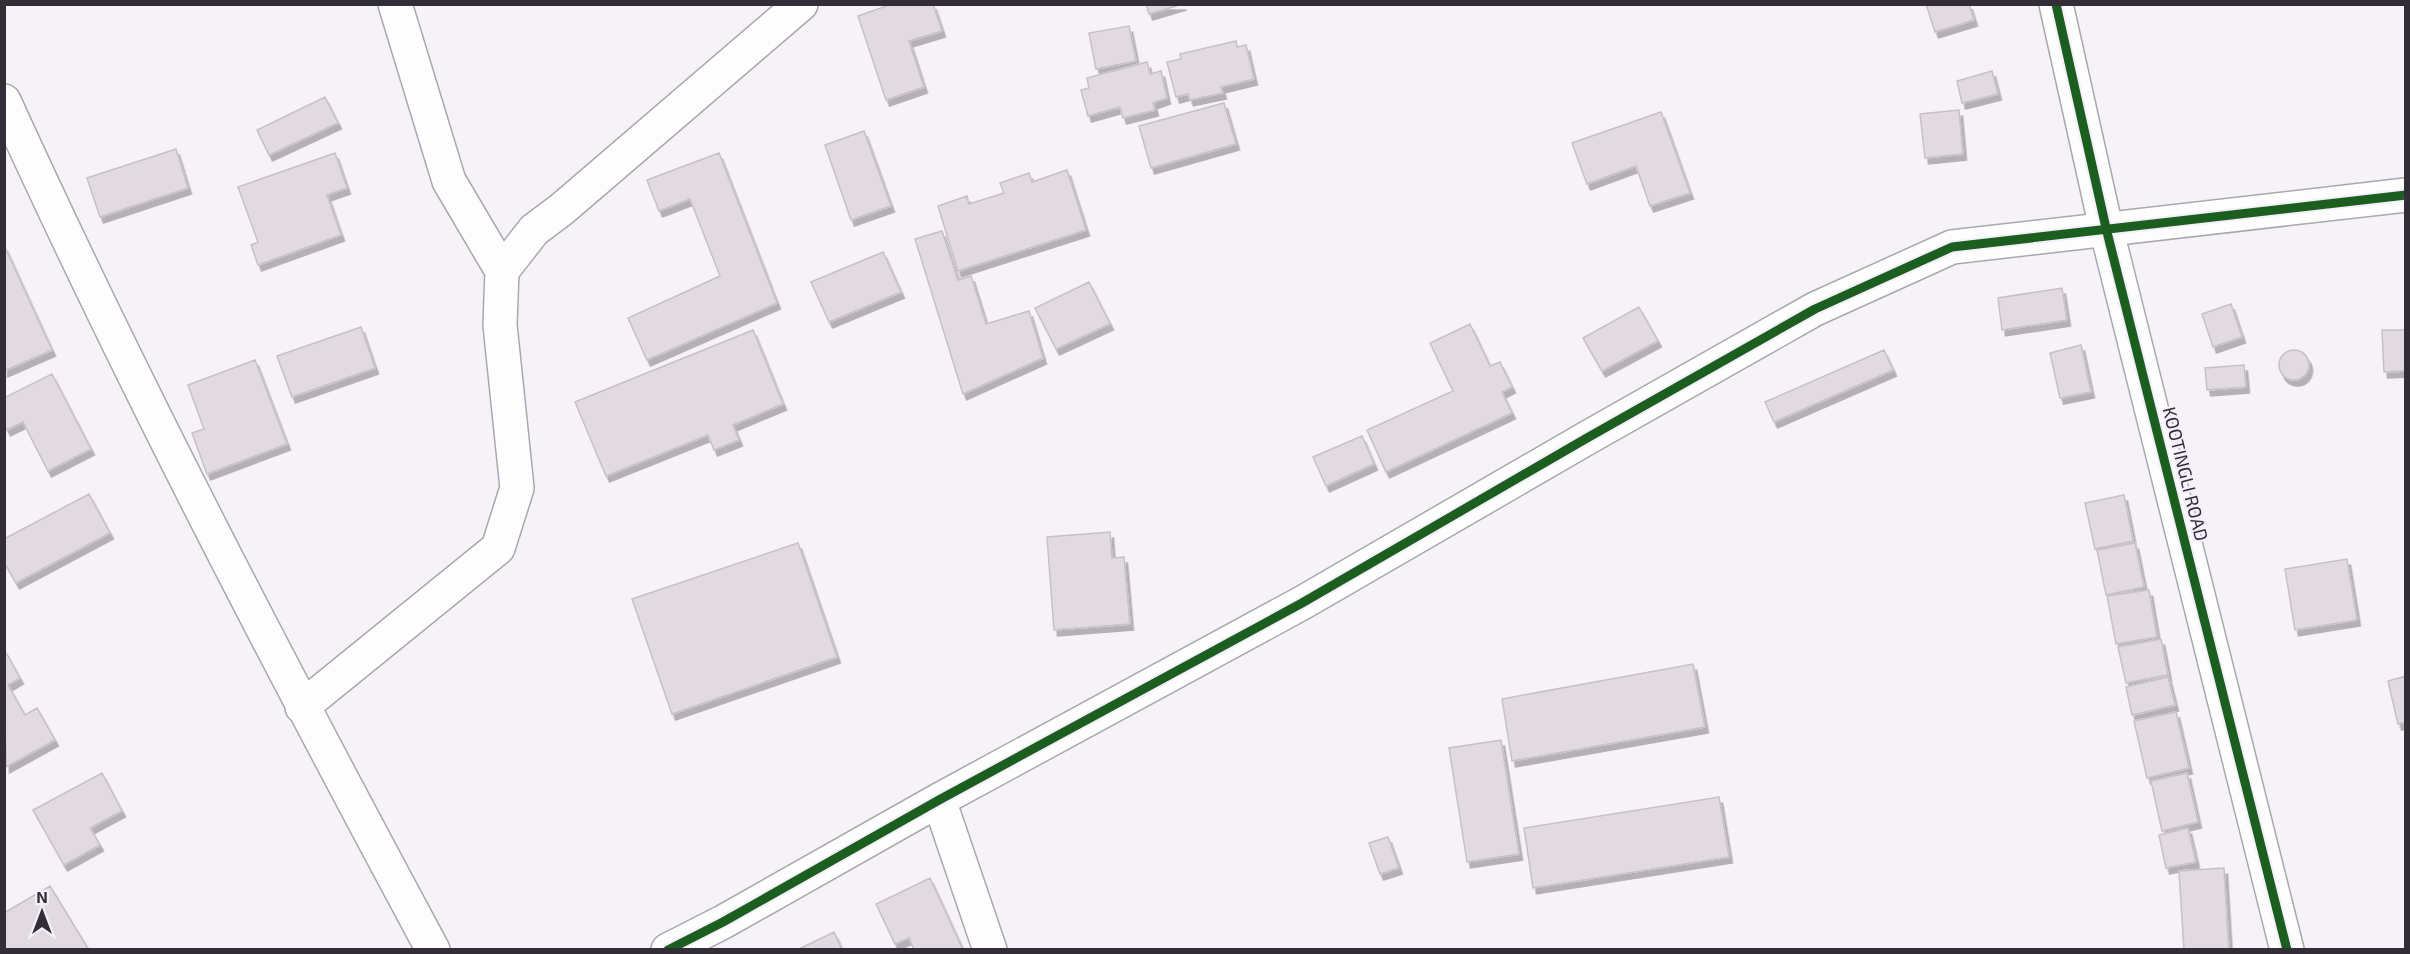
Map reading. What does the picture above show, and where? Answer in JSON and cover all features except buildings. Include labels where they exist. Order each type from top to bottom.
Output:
[{"type":"street","points":[[302,707],[498,548],[517,488],[500,325],[502,271],[448,181],[395,4]]},
{"type":"street","points":[[502,271],[534,230],[562,209],[801,4]]},
{"type":"street","name":"KOOTINGLI ROAD","points":[[2056,4],[2106,228],[2287,950]]},
{"type":"street","points":[[4,101],[67,239],[302,707],[434,950]]},
{"type":"street","points":[[668,950],[723,922],[939,800],[1302,603],[1815,309],[1952,247],[2406,195]]},
{"type":"street","points":[[939,800],[990,950]]},
{"type":"cycle path","points":[[2056,4],[2106,228],[2287,950]]},
{"type":"cycle path","points":[[668,950],[723,922],[939,800],[1302,603],[1815,309],[1952,247],[2406,195]]}]
